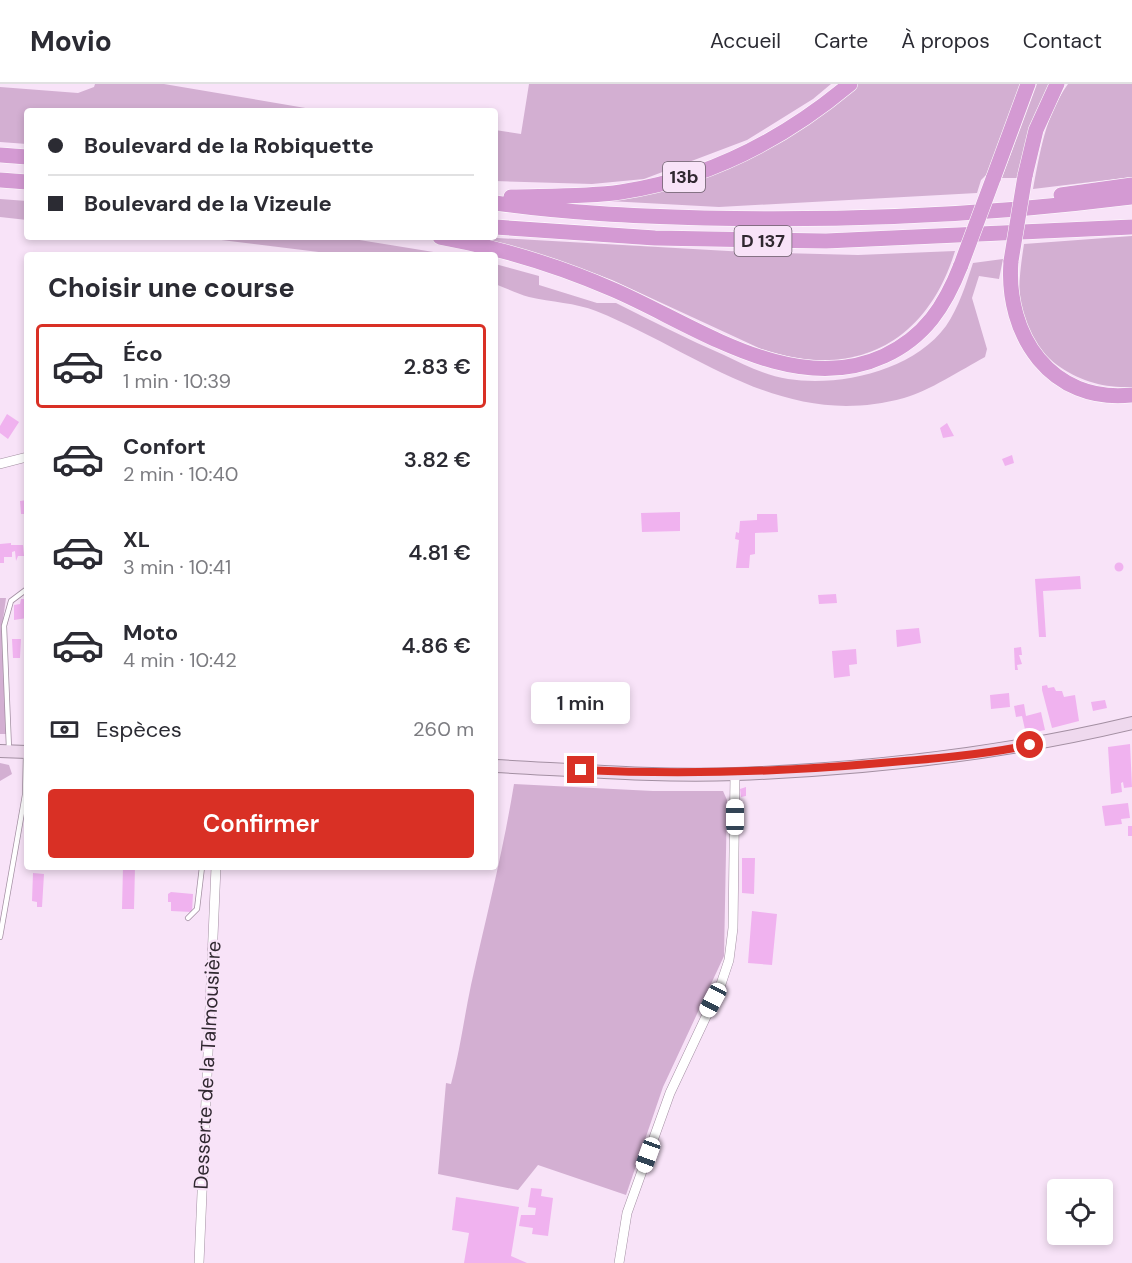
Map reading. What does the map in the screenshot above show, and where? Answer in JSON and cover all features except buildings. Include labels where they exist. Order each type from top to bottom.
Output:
[{"type":"highway","name":"13b","points":[[498,198],[564,197],[621,192],[705,171],[768,142],[849,84]]},
{"type":"highway","points":[[453,240],[498,250],[615,290],[756,355],[815,369],[841,369],[864,364],[907,343],[933,320],[947,299],[1028,84]]},
{"type":"highway","points":[[1057,84],[1036,130],[1025,176],[1011,261],[1010,281],[1014,313],[1023,337],[1035,356],[1054,373],[1078,387],[1104,394],[1132,395]]},
{"type":"highway","points":[[0,155],[24,157]]},
{"type":"highway","points":[[0,180],[24,182]]},
{"type":"highway","points":[[769,219],[1057,196],[1132,185]]},
{"type":"highway","name":"D 137","points":[[498,203],[654,216],[769,219],[913,215],[1132,197]]},
{"type":"highway","name":"D 137","points":[[498,227],[655,238],[746,241],[883,240],[1031,230],[1132,219]]},
{"type":"highway","points":[[1031,230],[1132,227]]},
{"type":"main road","points":[[498,766],[644,773],[735,774],[973,754],[1132,723]]},
{"type":"main road","points":[[4,751],[24,752]]},
{"type":"street","points":[[0,464],[24,458]]},
{"type":"street","points":[[619,1263],[627,1213],[670,1093],[720,987],[729,960],[733,928],[735,774]]},
{"type":"street","name":"Desserte de la Talmousière","points":[[199,1263],[216,870]]},
{"type":"lane","points":[[4,751],[4,626],[11,602],[24,591]]},
{"type":"lane","points":[[0,937],[24,801]]},
{"type":"lane","points":[[188,918],[197,909],[202,870]]},
{"type":"shaded area","points":[[95,84],[164,84],[305,108],[24,108],[24,144],[0,142],[0,87],[78,93],[94,87]]},
{"type":"shaded area","points":[[529,84],[831,84],[813,99],[747,140],[644,179],[592,184],[498,181],[498,130],[521,134]]},
{"type":"shaded area","points":[[856,84],[1021,84],[988,173],[981,180],[977,193],[719,207],[590,200],[675,185]]},
{"type":"shaded area","points":[[1037,84],[1049,84],[1035,114],[1018,178],[1002,178]]},
{"type":"shaded area","points":[[1068,84],[1132,84],[1132,177],[1033,189],[1049,122]]},
{"type":"shaded area","points":[[0,199],[24,201],[24,220],[0,217]]},
{"type":"shaded area","points":[[1132,236],[1132,387],[1113,387],[1094,383],[1060,367],[1034,340],[1025,323],[1020,304],[1022,259],[1024,244]]},
{"type":"shaded area","points":[[498,238],[746,252],[858,255],[955,251],[942,284],[925,311],[904,332],[881,348],[854,357],[824,360],[793,357],[759,348],[612,280],[555,259],[490,240],[498,240]]},
{"type":"shaded area","points":[[221,240],[360,240],[434,252],[319,252]]},
{"type":"shaded area","points":[[1003,259],[999,279],[979,276],[972,298],[987,349],[985,357],[914,395],[860,405],[819,404],[781,396],[744,383],[707,366],[596,311],[572,304],[529,297],[498,285],[498,265],[539,276],[539,285],[597,303],[616,303],[763,372],[788,379],[830,380],[852,378],[895,365],[932,342],[951,319],[973,263]]},
{"type":"shaded area","points":[[0,598],[6,598],[2,626],[7,734],[0,734]]},
{"type":"shaded area","points":[[0,763],[9,765],[12,774],[0,781]]},
{"type":"shaded area","points":[[514,784],[653,791],[723,791],[727,800],[724,956],[663,1087],[626,1195],[538,1165],[518,1190],[438,1174],[446,1083],[451,1084],[454,1072]]},
{"type":"route","points":[[581,770],[687,774],[754,773],[952,757],[1030,745]]}]
